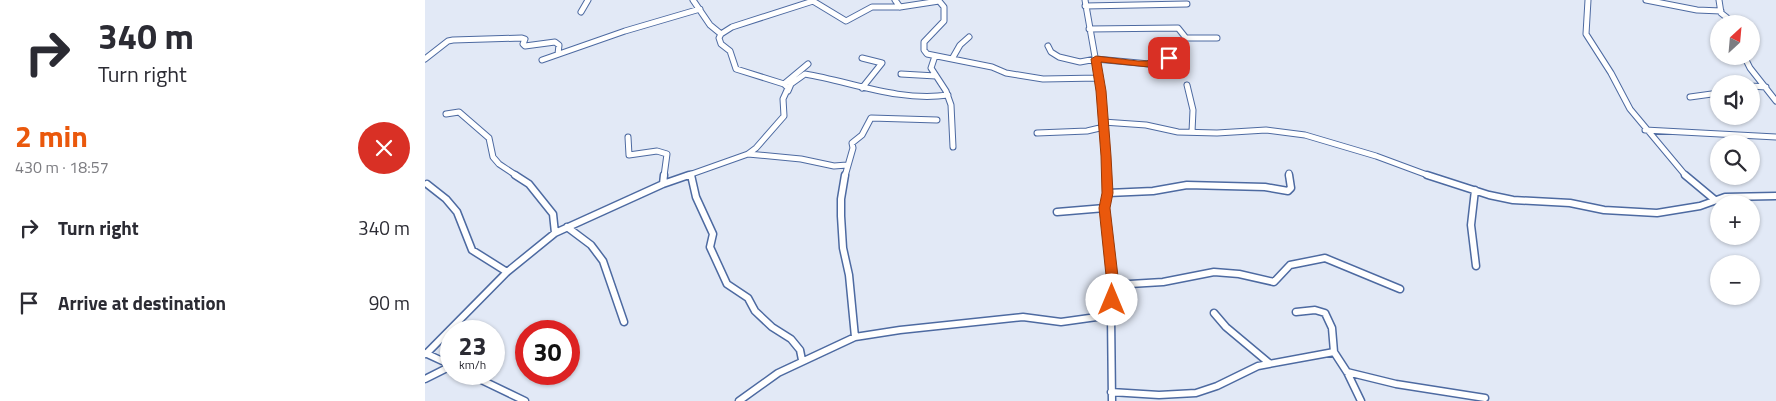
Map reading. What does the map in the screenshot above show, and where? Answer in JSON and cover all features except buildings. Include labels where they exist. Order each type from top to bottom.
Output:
[{"type":"street","points":[[581,12],[588,0]]},
{"type":"street","points":[[693,0],[710,25],[721,34]]},
{"type":"street","points":[[895,0],[900,6]]},
{"type":"street","points":[[1588,0],[1586,34],[1611,73],[1629,109],[1645,130],[1693,182],[1710,196]]},
{"type":"street","points":[[1646,0],[1697,10],[1721,11]]},
{"type":"street","points":[[1719,0],[1721,11],[1725,15]]},
{"type":"street","points":[[787,92],[788,88],[784,84],[736,69],[730,51],[721,44],[719,38],[721,34],[732,27],[812,1],[846,21],[872,7],[900,6],[933,1],[943,3],[943,21],[924,42],[924,50],[927,54],[992,67],[1006,73],[1043,79],[1099,78]]},
{"type":"street","points":[[1112,401],[1111,315],[1113,285],[1105,208],[1107,193],[1103,125],[1099,78],[1085,3],[1187,4]]},
{"type":"street","points":[[542,60],[625,31],[700,10]]},
{"type":"street","points":[[1089,29],[1178,28],[1183,32],[1185,38],[1217,38]]},
{"type":"street","points":[[951,59],[960,45],[969,37]]},
{"type":"street","points":[[425,59],[453,40],[522,38],[525,39],[523,44],[525,46],[555,42],[559,45],[558,54]]},
{"type":"street","points":[[1048,46],[1051,52],[1065,60],[1080,62],[1096,59],[1149,64],[1159,58],[1185,57]]},
{"type":"street","points":[[935,56],[931,68],[948,95],[951,105],[953,147]]},
{"type":"street","points":[[862,58],[882,63],[862,88]]},
{"type":"street","points":[[784,84],[808,64]]},
{"type":"street","points":[[1748,65],[1776,101]]},
{"type":"street","points":[[440,360],[426,353],[507,272],[555,233],[663,184],[748,154],[756,148],[784,116],[783,99],[791,84],[805,74],[830,78],[862,88],[918,96],[948,95]]},
{"type":"street","points":[[901,74],[937,76]]},
{"type":"street","points":[[1187,85],[1193,110],[1193,132]]},
{"type":"street","points":[[1760,86],[1765,86]]},
{"type":"street","points":[[1690,97],[1710,94]]},
{"type":"street","points":[[446,114],[459,112],[489,138],[493,157],[499,164],[529,184],[553,214],[555,233]]},
{"type":"street","points":[[855,337],[849,275],[841,233],[841,199],[847,165],[853,148],[852,143],[862,135],[871,118],[937,120]]},
{"type":"street","points":[[1037,133],[1087,131],[1103,125],[1146,125],[1178,132],[1267,130],[1305,135],[1376,156],[1393,164],[1475,190],[1513,200],[1570,203],[1604,210],[1635,212],[1683,209],[1710,202]]},
{"type":"street","points":[[1645,130],[1776,137]]},
{"type":"street","points":[[628,137],[629,155],[657,151],[667,154],[663,184]]},
{"type":"street","points":[[748,154],[801,159],[834,166],[847,165]]},
{"type":"street","points":[[1107,193],[1153,191],[1187,185],[1265,187],[1288,191],[1291,188],[1289,173]]},
{"type":"street","points":[[691,174],[695,196],[713,234],[710,247],[727,284],[748,298],[755,311],[772,327],[791,339],[801,350],[802,360]]},
{"type":"street","points":[[427,184],[450,201],[461,217],[472,250],[507,272]]},
{"type":"street","points":[[1475,190],[1471,225],[1476,266]]},
{"type":"street","points":[[1760,196],[1776,196]]},
{"type":"street","points":[[1057,212],[1083,212],[1105,208]]},
{"type":"street","points":[[567,227],[591,245],[603,261],[624,322]]},
{"type":"street","points":[[1113,285],[1163,282],[1214,272],[1239,274],[1275,282],[1289,265],[1325,258],[1400,289]]},
{"type":"street","points":[[1296,312],[1323,310],[1327,314],[1333,334],[1333,352],[1347,372],[1361,401]]},
{"type":"street","points":[[1214,313],[1220,322],[1269,363]]},
{"type":"street","points":[[739,401],[778,373],[802,360],[855,337],[900,330],[1023,317],[1061,322],[1111,315]]},
{"type":"street","points":[[1111,392],[1194,393],[1209,390],[1248,370],[1269,363],[1333,352]]},
{"type":"street","points":[[425,379],[440,372]]},
{"type":"street","points":[[1347,372],[1396,384],[1485,398]]},
{"type":"street","points":[[492,385],[525,401]]},
{"type":"route","points":[[1112,300],[1113,285],[1105,208],[1107,193],[1106,156],[1101,91],[1096,59],[1149,64],[1159,58],[1169,58]]}]
